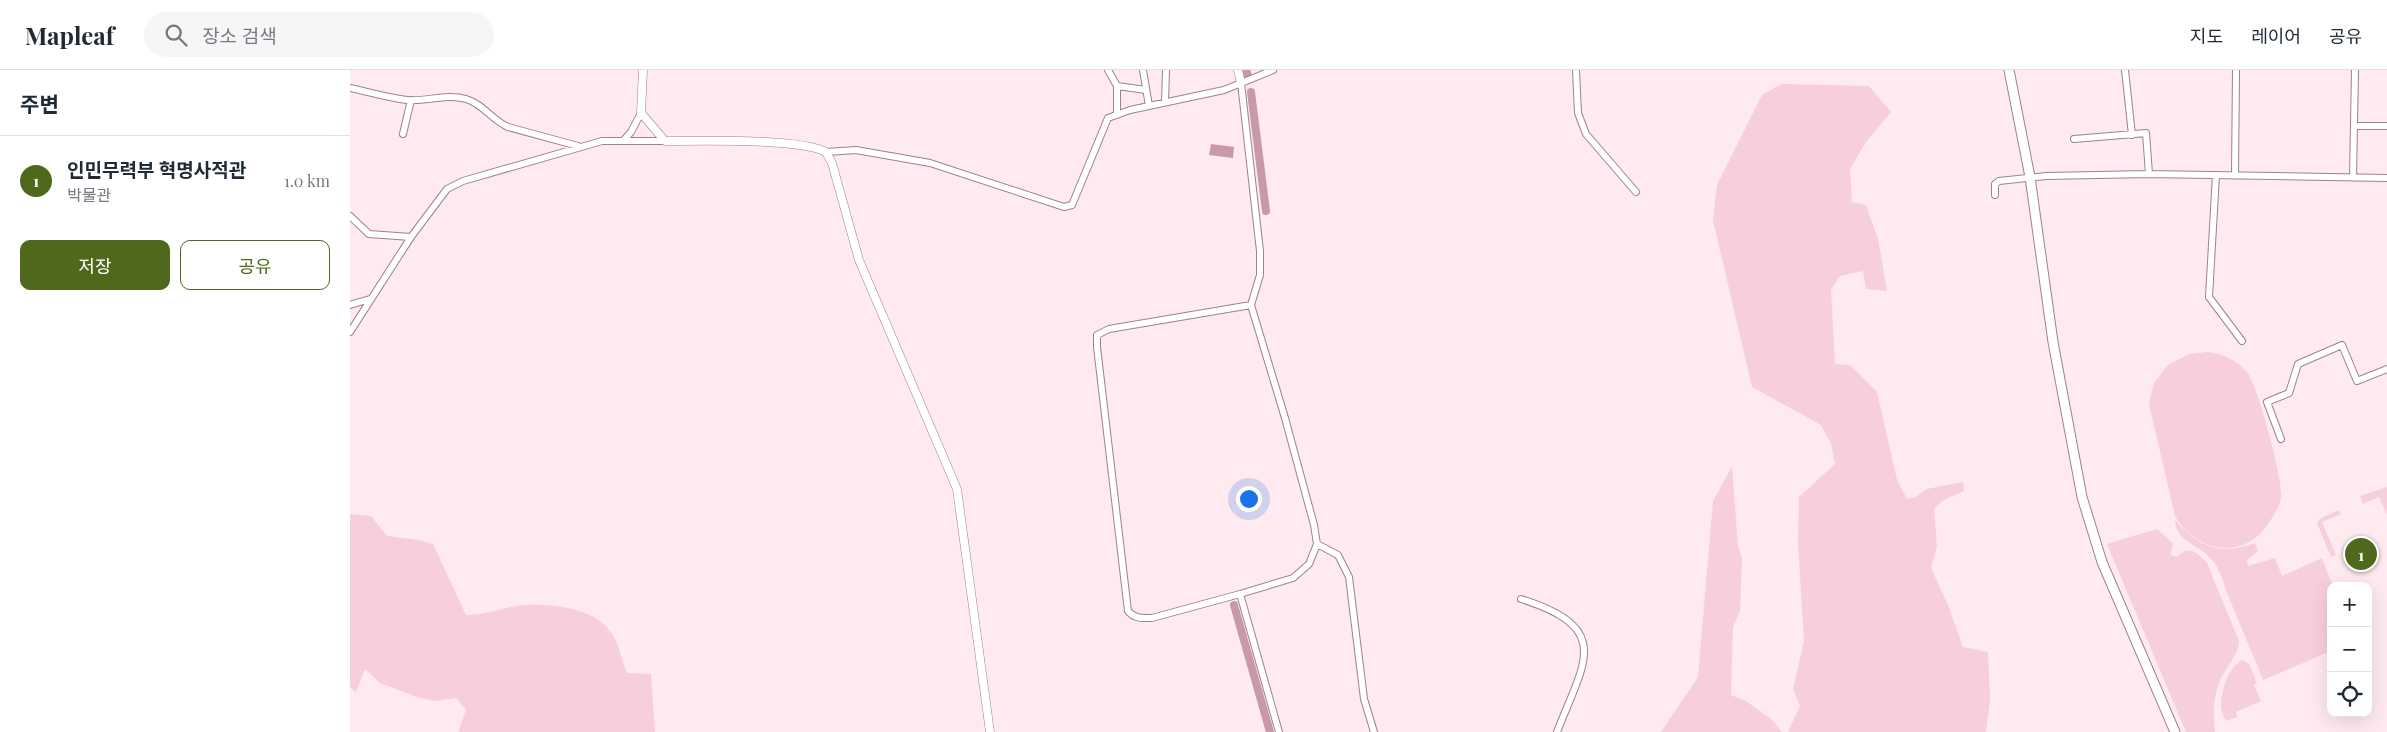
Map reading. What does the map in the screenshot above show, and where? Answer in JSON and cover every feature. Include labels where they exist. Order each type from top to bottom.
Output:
[{"type":"main road","points":[[2009,70],[2030,177],[2053,342],[2082,497],[2102,562],[2175,732]]},
{"type":"street","points":[[624,140],[631,132],[641,113],[643,70]]},
{"type":"street","points":[[1108,70],[1117,86],[1117,115]]},
{"type":"street","points":[[1143,70],[1149,106]]},
{"type":"street","points":[[1165,102],[1166,70]]},
{"type":"street","points":[[1238,70],[1260,251],[1260,275],[1251,305],[1287,427],[1314,525],[1317,544],[1309,564],[1293,578],[1152,618],[1133,616],[1128,611],[1097,336],[1109,328],[1251,305]]},
{"type":"street","points":[[350,332],[411,237],[447,189],[462,180],[579,146],[602,141],[624,140],[777,143],[810,147],[826,152],[856,150],[930,163],[1064,207],[1072,205],[1108,118],[1165,102],[1224,90],[1273,70]]},
{"type":"street","points":[[1576,70],[1578,113],[1582,127],[1591,141],[1636,192]]},
{"type":"street","points":[[2125,70],[2132,135]]},
{"type":"street","points":[[2235,176],[2236,70]]},
{"type":"street","points":[[2352,178],[2355,70]]},
{"type":"street","points":[[1117,86],[1146,90]]},
{"type":"street","points":[[350,88],[411,100],[444,97],[466,99],[508,127],[579,146]]},
{"type":"street","points":[[403,134],[411,100]]},
{"type":"street","points":[[641,113],[665,142]]},
{"type":"street","points":[[2354,126],[2387,126]]},
{"type":"street","points":[[2074,139],[2146,133],[2149,174]]},
{"type":"street","points":[[826,152],[832,163],[859,260],[957,489],[990,732]]},
{"type":"street","points":[[1995,195],[1995,184],[1999,181],[2030,177],[2149,174],[2387,178]]},
{"type":"street","points":[[2216,175],[2209,297],[2242,341]]},
{"type":"street","points":[[350,216],[368,234],[411,237]]},
{"type":"street","points":[[350,305],[370,299]]},
{"type":"street","points":[[2281,439],[2267,402],[2289,393],[2298,364],[2342,345],[2357,381],[2387,369]]},
{"type":"street","points":[[1317,544],[1338,555],[1349,577],[1364,699],[1374,732]]},
{"type":"street","points":[[1240,594],[1279,732]]},
{"type":"street","points":[[1521,599],[1560,615],[1576,627],[1584,640],[1584,663],[1557,732]]},
{"type":"shaded area","points":[[1782,84],[1869,86],[1891,112],[1866,142],[1850,169],[1852,202],[1866,205],[1878,239],[1887,291],[1866,289],[1863,271],[1840,276],[1831,290],[1835,364],[1850,365],[1877,392],[1897,480],[1907,499],[1916,497],[1927,489],[1963,482],[1964,491],[1942,501],[1934,509],[1937,546],[1931,568],[1948,605],[1963,647],[1988,652],[1990,700],[1986,732],[1788,732],[1800,706],[1793,689],[1804,641],[1798,544],[1799,497],[1835,464],[1831,444],[1821,425],[1752,387],[1713,220],[1717,185],[1762,95]]},
{"type":"shaded area","points":[[1211,144],[1234,147],[1233,158],[1209,155]]},
{"type":"shaded area","points":[[2208,352],[2219,354],[2234,361],[2247,372],[2252,381],[2269,433],[2281,487],[2280,503],[2270,521],[2260,534],[2248,542],[2235,547],[2222,548],[2208,545],[2184,529],[2175,516],[2149,404],[2154,383],[2168,365],[2189,354]]},
{"type":"shaded area","points":[[1732,466],[1738,547],[1742,558],[1740,611],[1733,627],[1731,695],[1746,701],[1772,720],[1782,732],[1661,732],[1698,677],[1713,501]]},
{"type":"shaded area","points":[[2387,487],[2387,515],[2379,497],[2363,504],[2360,496]]},
{"type":"shaded area","points":[[2339,510],[2341,514],[2322,522],[2336,555],[2331,557],[2317,523],[2321,518]]},
{"type":"shaded area","points":[[350,514],[371,516],[387,536],[419,540],[433,544],[466,615],[482,614],[519,606],[549,605],[574,609],[596,618],[612,634],[619,648],[627,673],[651,674],[655,732],[458,732],[466,710],[456,698],[434,701],[417,697],[380,683],[365,669],[356,692],[350,687]]},
{"type":"shaded area","points":[[2175,520],[2201,543],[2220,549],[2231,549],[2255,543],[2258,551],[2247,560],[2248,566],[2275,558],[2282,576],[2322,558],[2331,582],[2327,582],[2327,653],[2263,680],[2218,568],[2207,555],[2184,539],[2176,528]]},
{"type":"shaded area","points":[[2157,529],[2173,543],[2171,555],[2177,557],[2185,551],[2193,551],[2207,563],[2239,641],[2237,652],[2222,676],[2216,694],[2214,712],[2215,732],[2186,732],[2107,544]]},
{"type":"shaded area","points":[[2242,660],[2249,664],[2257,683],[2254,685],[2261,701],[2236,712],[2237,717],[2226,721],[2221,706],[2222,694],[2229,674],[2237,663]]},
{"type":"waterway","points":[[1246,70],[1248,76]]},
{"type":"waterway","points":[[1251,92],[1266,211]]},
{"type":"waterway","points":[[1234,605],[1270,732]]},
{"type":"place","name":"인민무력부 혁명사적관","points":[[2361,554]]}]
